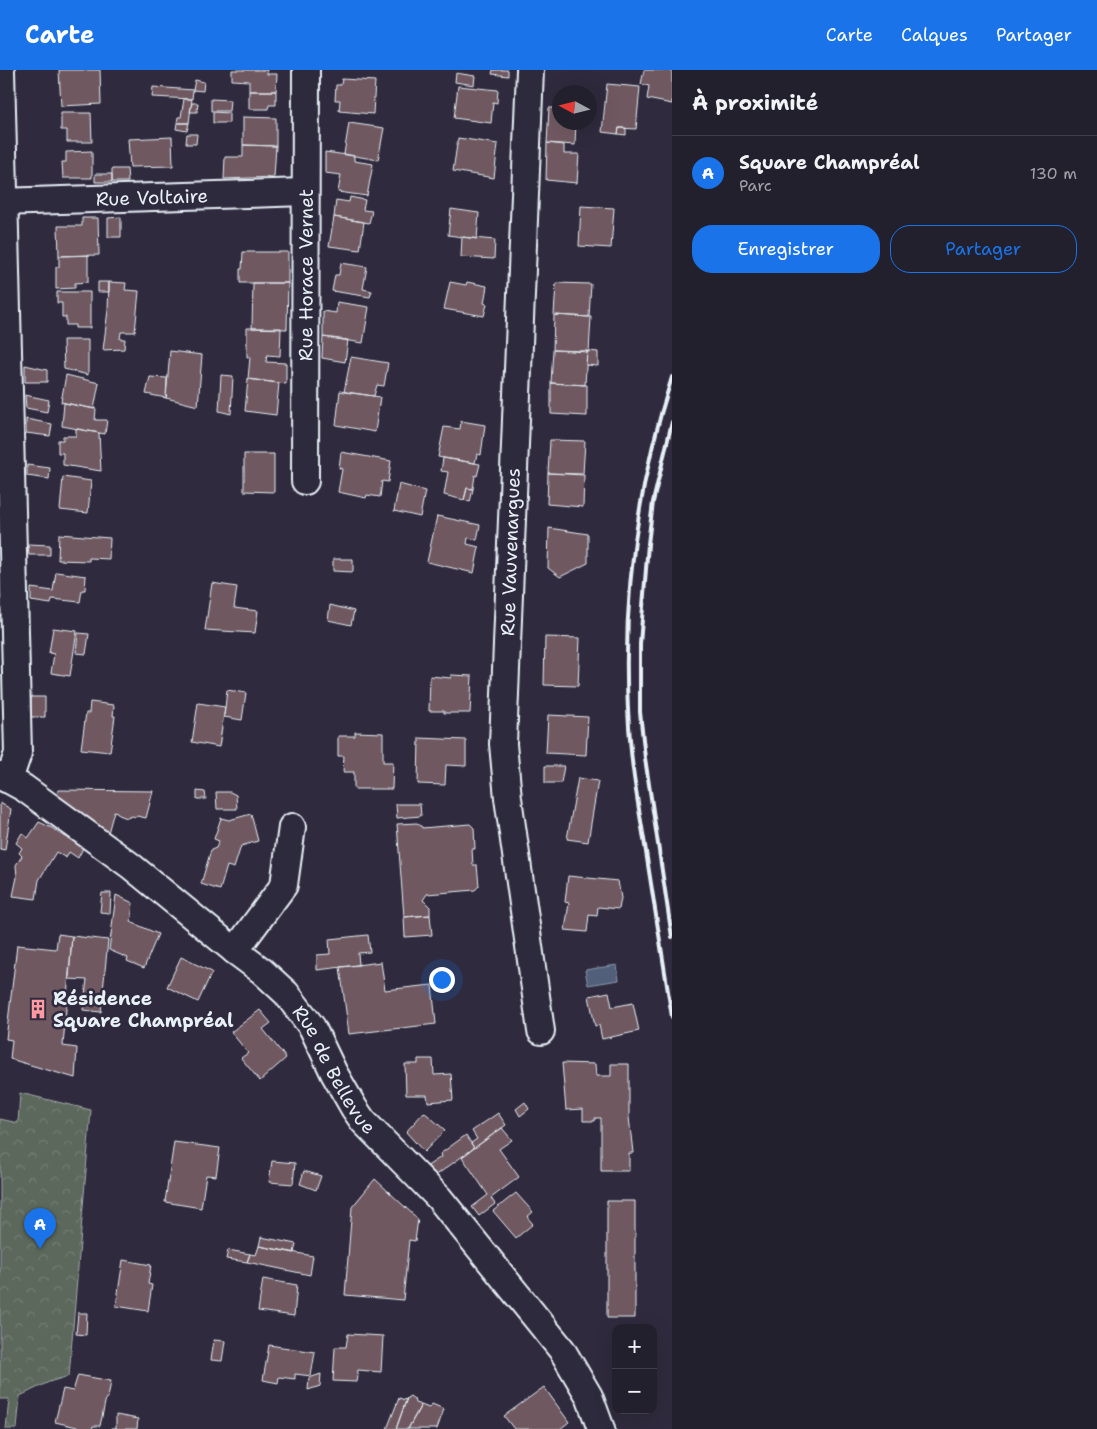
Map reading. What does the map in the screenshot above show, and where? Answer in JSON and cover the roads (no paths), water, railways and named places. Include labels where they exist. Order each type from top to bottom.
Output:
[{"type":"street","points":[[1,70],[2,202],[18,753],[13,768],[3,777]]},
{"type":"street","name":"Rue Horace Vernet","points":[[305,481],[306,70]]},
{"type":"street","name":"Rue Vauvenargues","points":[[530,70],[502,744],[508,798],[542,1031]]},
{"type":"street","name":"Rue Voltaire","points":[[2,202],[305,192]]},
{"type":"street","name":"Rue de Bellevue","points":[[3,777],[24,788],[132,866],[262,971],[286,993],[312,1027],[334,1073],[363,1121],[439,1198],[562,1350],[589,1396],[601,1429]]},
{"type":"street","points":[[235,951],[284,885],[292,827]]},
{"type":"water","points":[[617,965],[619,980],[588,985],[585,970]]},
{"type":"railway","points":[[672,377],[647,469],[639,515],[632,562],[627,656],[632,764],[672,1017]]},
{"type":"railway","points":[[672,422],[653,502],[640,644],[640,712],[645,758],[672,937]]},
{"type":"place","name":"Résidence Square Champréal","points":[[38,1009]]},
{"type":"place","name":"Square Champréal","points":[[40,1249]]}]
